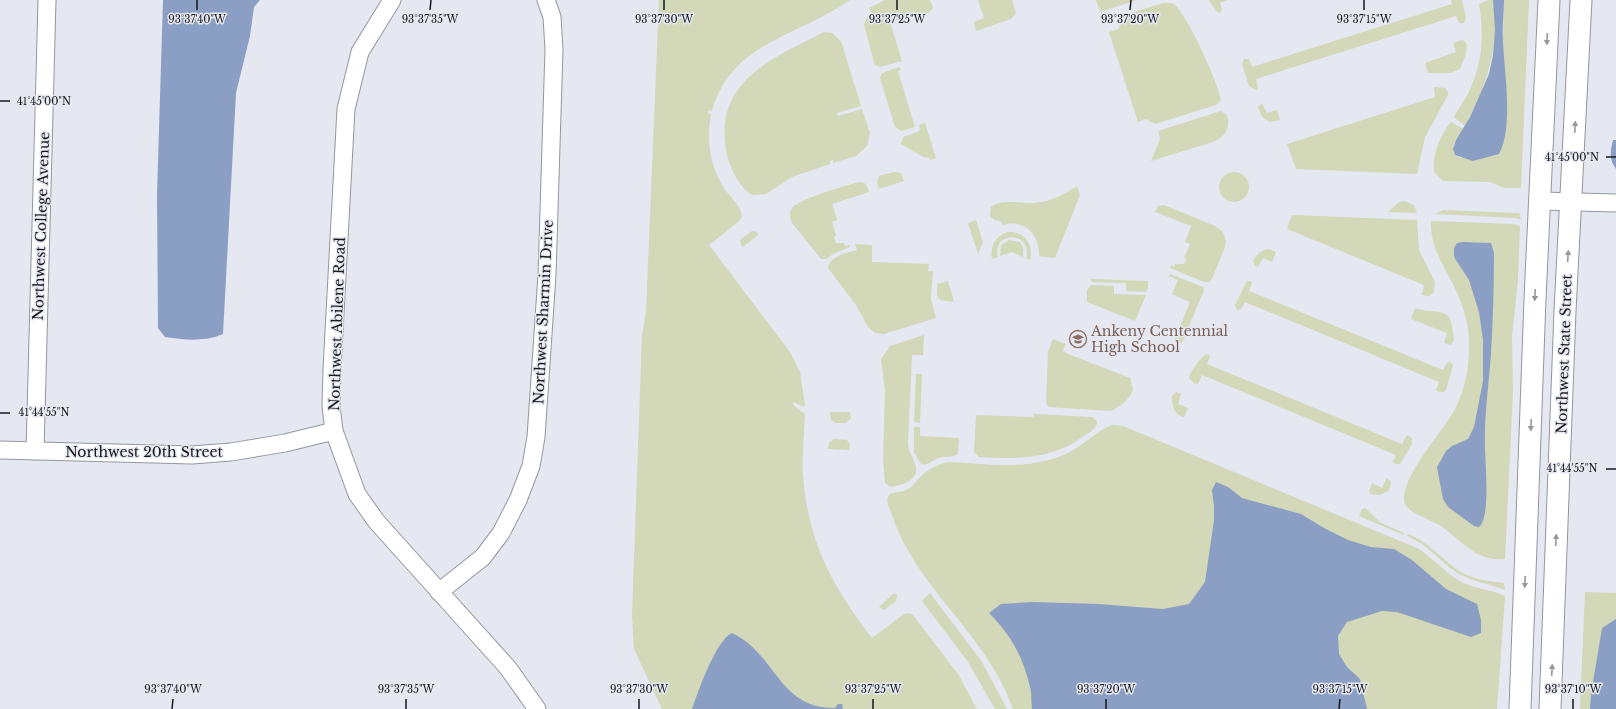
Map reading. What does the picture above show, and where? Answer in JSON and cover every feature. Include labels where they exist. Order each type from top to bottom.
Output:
[{"type":"main road","points":[[1520,709],[1549,0]]},
{"type":"main road","name":"Northwest State Street","points":[[1550,709],[1571,201],[1581,0]]},
{"type":"street","name":"Northwest College Avenue","points":[[35,451],[47,0]]},
{"type":"street","name":"Northwest Abilene Road","points":[[392,0],[360,52],[346,110],[332,369],[331,406],[334,431],[357,494],[376,521],[508,668],[537,709]]},
{"type":"street","name":"Northwest Sharmin Drive","points":[[439,592],[483,556],[502,533],[518,500],[531,466],[536,436],[547,275],[554,48],[552,17],[546,0]]},
{"type":"street","points":[[1540,201],[1616,203]]},
{"type":"street","name":"Northwest 20th Street","points":[[0,450],[192,455],[231,452],[285,443],[334,431]]},
{"type":"green space","points":[[659,0],[850,0],[830,12],[769,43],[751,55],[734,70],[721,88],[712,111],[709,110],[708,113],[711,114],[709,144],[716,173],[726,191],[738,206],[742,213],[742,217],[738,222],[709,245],[790,352],[800,372],[805,405],[803,407],[794,402],[793,405],[805,414],[803,475],[806,499],[816,542],[834,581],[845,600],[872,638],[904,614],[909,613],[913,615],[958,674],[977,709],[662,709],[634,649],[632,615],[642,335],[646,312]]},
{"type":"green space","points":[[885,0],[930,0],[933,8],[929,13],[919,16],[918,14],[890,22],[902,61],[880,67],[875,65],[864,25],[866,19],[872,14],[869,8]]},
{"type":"green space","points":[[978,0],[1012,0],[1016,13],[1011,19],[976,31],[974,22],[984,18]]},
{"type":"green space","points":[[1096,0],[1137,0],[1100,12]]},
{"type":"green space","points":[[1209,0],[1228,0],[1220,3],[1222,10],[1220,13],[1216,11]]},
{"type":"green space","points":[[1451,0],[1462,0],[1466,18],[1464,23],[1459,23],[1456,16],[1256,79],[1258,87],[1256,90],[1249,86],[1242,64],[1244,59],[1249,59],[1252,67],[1452,4]]},
{"type":"green space","points":[[1493,0],[1495,17],[1495,33],[1490,65],[1473,111],[1465,126],[1454,117],[1467,95],[1478,67],[1482,36],[1479,4]]},
{"type":"green space","points":[[1504,0],[1529,0],[1521,188],[1504,188],[1490,182],[1443,181],[1434,172],[1434,159],[1440,139],[1451,122],[1464,129],[1454,144],[1455,155],[1461,158],[1506,128],[1503,39]]},
{"type":"green space","points":[[1163,3],[1171,3],[1175,5],[1187,22],[1209,65],[1221,100],[1216,105],[1155,124],[1146,119],[1138,122],[1109,32],[1118,29],[1125,15]]},
{"type":"green space","points":[[824,32],[832,33],[841,41],[861,106],[837,113],[838,116],[862,109],[870,133],[867,146],[856,156],[833,163],[833,160],[830,161],[830,164],[792,177],[766,194],[752,195],[747,192],[739,182],[728,159],[725,129],[729,108],[737,90],[750,76],[785,52]]},
{"type":"green space","points":[[1462,40],[1465,41],[1467,45],[1460,69],[1450,73],[1428,73],[1425,63],[1456,52],[1453,43]]},
{"type":"green space","points":[[899,67],[901,70],[898,71],[915,127],[901,131],[895,127],[880,78],[882,73]]},
{"type":"green space","points":[[1434,87],[1445,88],[1448,95],[1425,137],[1417,174],[1296,169],[1287,144],[1435,97]]},
{"type":"green space","points":[[1262,103],[1267,113],[1277,110],[1280,120],[1270,122],[1262,117],[1258,107]]},
{"type":"green space","points":[[1221,111],[1227,115],[1228,124],[1226,132],[1221,138],[1213,142],[1151,161],[1160,139],[1158,131]]},
{"type":"green space","points":[[925,123],[936,158],[930,160],[929,157],[925,158],[901,144],[903,137],[920,131],[919,125]]},
{"type":"green space","points":[[894,172],[901,173],[904,181],[879,189],[877,182],[879,176]]},
{"type":"green space","points":[[1234,172],[1240,173],[1248,181],[1248,193],[1240,201],[1234,202],[1228,201],[1220,193],[1219,187],[1220,181],[1228,173]]},
{"type":"green space","points":[[860,182],[866,184],[869,192],[832,204],[837,220],[832,222],[836,236],[834,237],[836,243],[844,243],[845,246],[849,245],[850,247],[833,254],[826,259],[821,259],[792,223],[790,212],[792,208],[796,204],[813,197]]},
{"type":"green space","points":[[1077,186],[1080,195],[1055,258],[1039,256],[1039,248],[1034,235],[1024,226],[1010,223],[1002,225],[1001,221],[994,220],[990,216],[991,207],[996,204],[1006,202],[1034,203],[1051,200]]},
{"type":"green space","points":[[1404,201],[1414,205],[1417,213],[1388,212],[1399,202]]},
{"type":"green space","points":[[1164,205],[1215,226],[1223,232],[1226,241],[1225,247],[1212,279],[1209,282],[1204,282],[1170,268],[1171,265],[1174,267],[1175,264],[1184,264],[1187,259],[1184,258],[1190,244],[1185,242],[1191,226],[1155,212],[1158,206]]},
{"type":"green space","points":[[1444,210],[1517,213],[1520,214],[1521,220],[1515,218],[1435,214]]},
{"type":"green space","points":[[1292,215],[1417,220],[1419,250],[1435,282],[1434,292],[1429,296],[1422,295],[1424,285],[1287,229]]},
{"type":"green space","points":[[976,220],[983,242],[978,254],[968,223]]},
{"type":"green space","points":[[1431,221],[1514,224],[1520,226],[1518,279],[1512,336],[1513,393],[1505,559],[1487,558],[1479,555],[1441,526],[1407,508],[1405,504],[1404,494],[1414,470],[1455,409],[1464,387],[1469,355],[1468,331],[1463,308],[1435,247],[1431,230]]},
{"type":"green space","points":[[752,231],[757,232],[758,235],[743,247],[741,246],[740,240]]},
{"type":"green space","points":[[1008,232],[1014,232],[1023,236],[1029,244],[1031,254],[1030,260],[1026,258],[1027,249],[1024,243],[1012,237],[1006,238],[1000,242],[997,248],[998,257],[992,259],[994,242],[1000,236]]},
{"type":"green space","points":[[1009,240],[1020,242],[1023,247],[1023,257],[1012,252],[1000,256],[1001,245]]},
{"type":"green space","points":[[855,244],[872,245],[872,262],[929,264],[928,271],[933,271],[931,299],[936,318],[884,334],[875,333],[868,327],[856,305],[828,268],[829,264],[835,258],[857,250]]},
{"type":"green space","points":[[1269,249],[1276,252],[1272,262],[1263,258],[1258,267],[1255,266],[1253,261],[1256,256],[1261,251]]},
{"type":"green space","points":[[1170,274],[1203,287],[1204,290],[1182,343],[1174,341],[1190,302],[1172,294],[1178,280],[1169,276]]},
{"type":"green space","points":[[1091,279],[1148,281],[1148,288],[1146,292],[1126,291],[1126,283],[1091,282]]},
{"type":"green space","points":[[948,281],[954,302],[940,300],[937,295],[937,284]]},
{"type":"green space","points":[[1247,281],[1252,282],[1249,291],[1443,370],[1447,363],[1450,362],[1453,365],[1446,390],[1444,392],[1439,392],[1436,390],[1439,382],[1245,302],[1241,309],[1237,310],[1235,305]]},
{"type":"green space","points":[[1091,285],[1114,286],[1114,294],[1146,295],[1135,321],[1087,302],[1087,290]]},
{"type":"green space","points":[[1415,308],[1444,313],[1448,316],[1453,329],[1454,341],[1451,345],[1444,343],[1447,333],[1411,319]]},
{"type":"green space","points":[[924,335],[923,355],[912,355],[908,443],[916,470],[913,478],[909,481],[891,487],[885,483],[883,460],[885,391],[881,359],[890,346]]},
{"type":"green space","points":[[1053,339],[1066,344],[1063,351],[1068,354],[1130,378],[1133,389],[1132,393],[1122,404],[1111,411],[1048,407],[1046,402],[1048,352]]},
{"type":"green space","points":[[1207,354],[1210,356],[1207,364],[1402,444],[1407,435],[1412,438],[1412,444],[1400,464],[1395,464],[1393,462],[1396,455],[1202,375],[1198,384],[1194,383],[1189,378],[1191,372],[1196,364]]},
{"type":"green space","points":[[916,374],[922,374],[920,423],[914,422]]},
{"type":"green space","points":[[1176,392],[1181,394],[1178,404],[1188,408],[1184,417],[1178,415],[1172,403],[1172,396]]},
{"type":"green space","points":[[830,412],[850,412],[851,418],[846,423],[836,423],[831,420]]},
{"type":"green space","points":[[1034,414],[1092,417],[1097,423],[1092,431],[1072,444],[1046,454],[1020,458],[993,458],[979,457],[974,452],[976,415],[1033,417]]},
{"type":"green space","points":[[1112,425],[1123,426],[1417,548],[1458,580],[1505,596],[1497,709],[1013,709],[997,674],[990,663],[964,626],[935,590],[910,553],[899,533],[887,501],[888,497],[892,493],[906,490],[914,485],[924,473],[941,464],[948,462],[1009,465],[1054,459],[1068,453]]},
{"type":"green space","points":[[914,427],[920,427],[920,436],[959,438],[958,454],[939,458],[928,464],[921,464],[914,452]]},
{"type":"green space","points":[[834,439],[847,440],[850,445],[849,450],[828,449],[829,443]]},
{"type":"green space","points":[[1387,478],[1391,482],[1389,491],[1379,495],[1370,494],[1369,491],[1372,483],[1382,488]]},
{"type":"green space","points":[[1365,508],[1381,523],[1404,533],[1404,535],[1359,516],[1362,509]]},
{"type":"green space","points":[[1408,534],[1427,545],[1466,575],[1478,579],[1504,583],[1505,590],[1474,580],[1456,572],[1428,548],[1407,536]]},
{"type":"green space","points":[[1585,592],[1616,593],[1616,709],[1580,709]]},
{"type":"green space","points":[[930,593],[982,662],[1007,709],[995,709],[968,662],[922,601]]},
{"type":"green space","points":[[893,594],[897,595],[896,601],[884,610],[879,607]]},
{"type":"water","points":[[163,0],[260,0],[254,7],[250,36],[236,93],[223,334],[216,337],[202,339],[165,337],[158,328],[157,194]]},
{"type":"water","points":[[1493,0],[1504,0],[1503,35],[1507,99],[1506,130],[1504,143],[1499,154],[1473,161],[1455,155],[1453,149],[1456,140],[1470,117],[1489,74],[1493,55],[1495,29]]},
{"type":"water","points":[[1613,140],[1616,140],[1616,169],[1612,162],[1611,155]]},
{"type":"water","points":[[1457,243],[1491,243],[1494,253],[1492,341],[1485,423],[1486,502],[1483,521],[1479,527],[1474,526],[1448,507],[1443,499],[1437,467],[1446,451],[1452,446],[1468,439],[1474,427],[1483,381],[1483,340],[1479,312],[1469,280],[1454,257],[1454,248]]},
{"type":"water","points":[[1216,482],[1228,487],[1242,498],[1301,514],[1348,540],[1371,547],[1394,549],[1412,560],[1446,589],[1477,604],[1481,620],[1481,633],[1471,637],[1397,612],[1382,611],[1347,622],[1338,636],[1339,654],[1347,667],[1360,679],[1367,709],[1032,709],[1031,690],[1020,656],[1010,638],[989,613],[1001,604],[1032,602],[1099,604],[1163,609],[1189,604],[1205,582],[1214,520],[1212,490]]},
{"type":"water","points":[[1616,619],[1616,709],[1590,709],[1591,694],[1602,628]]},
{"type":"water","points":[[732,633],[747,642],[789,690],[801,700],[816,706],[835,708],[838,704],[842,704],[843,709],[692,709],[708,667],[720,645]]},
{"type":"place","name":"Ankeny Centennial High School","points":[[1078,339]]}]
